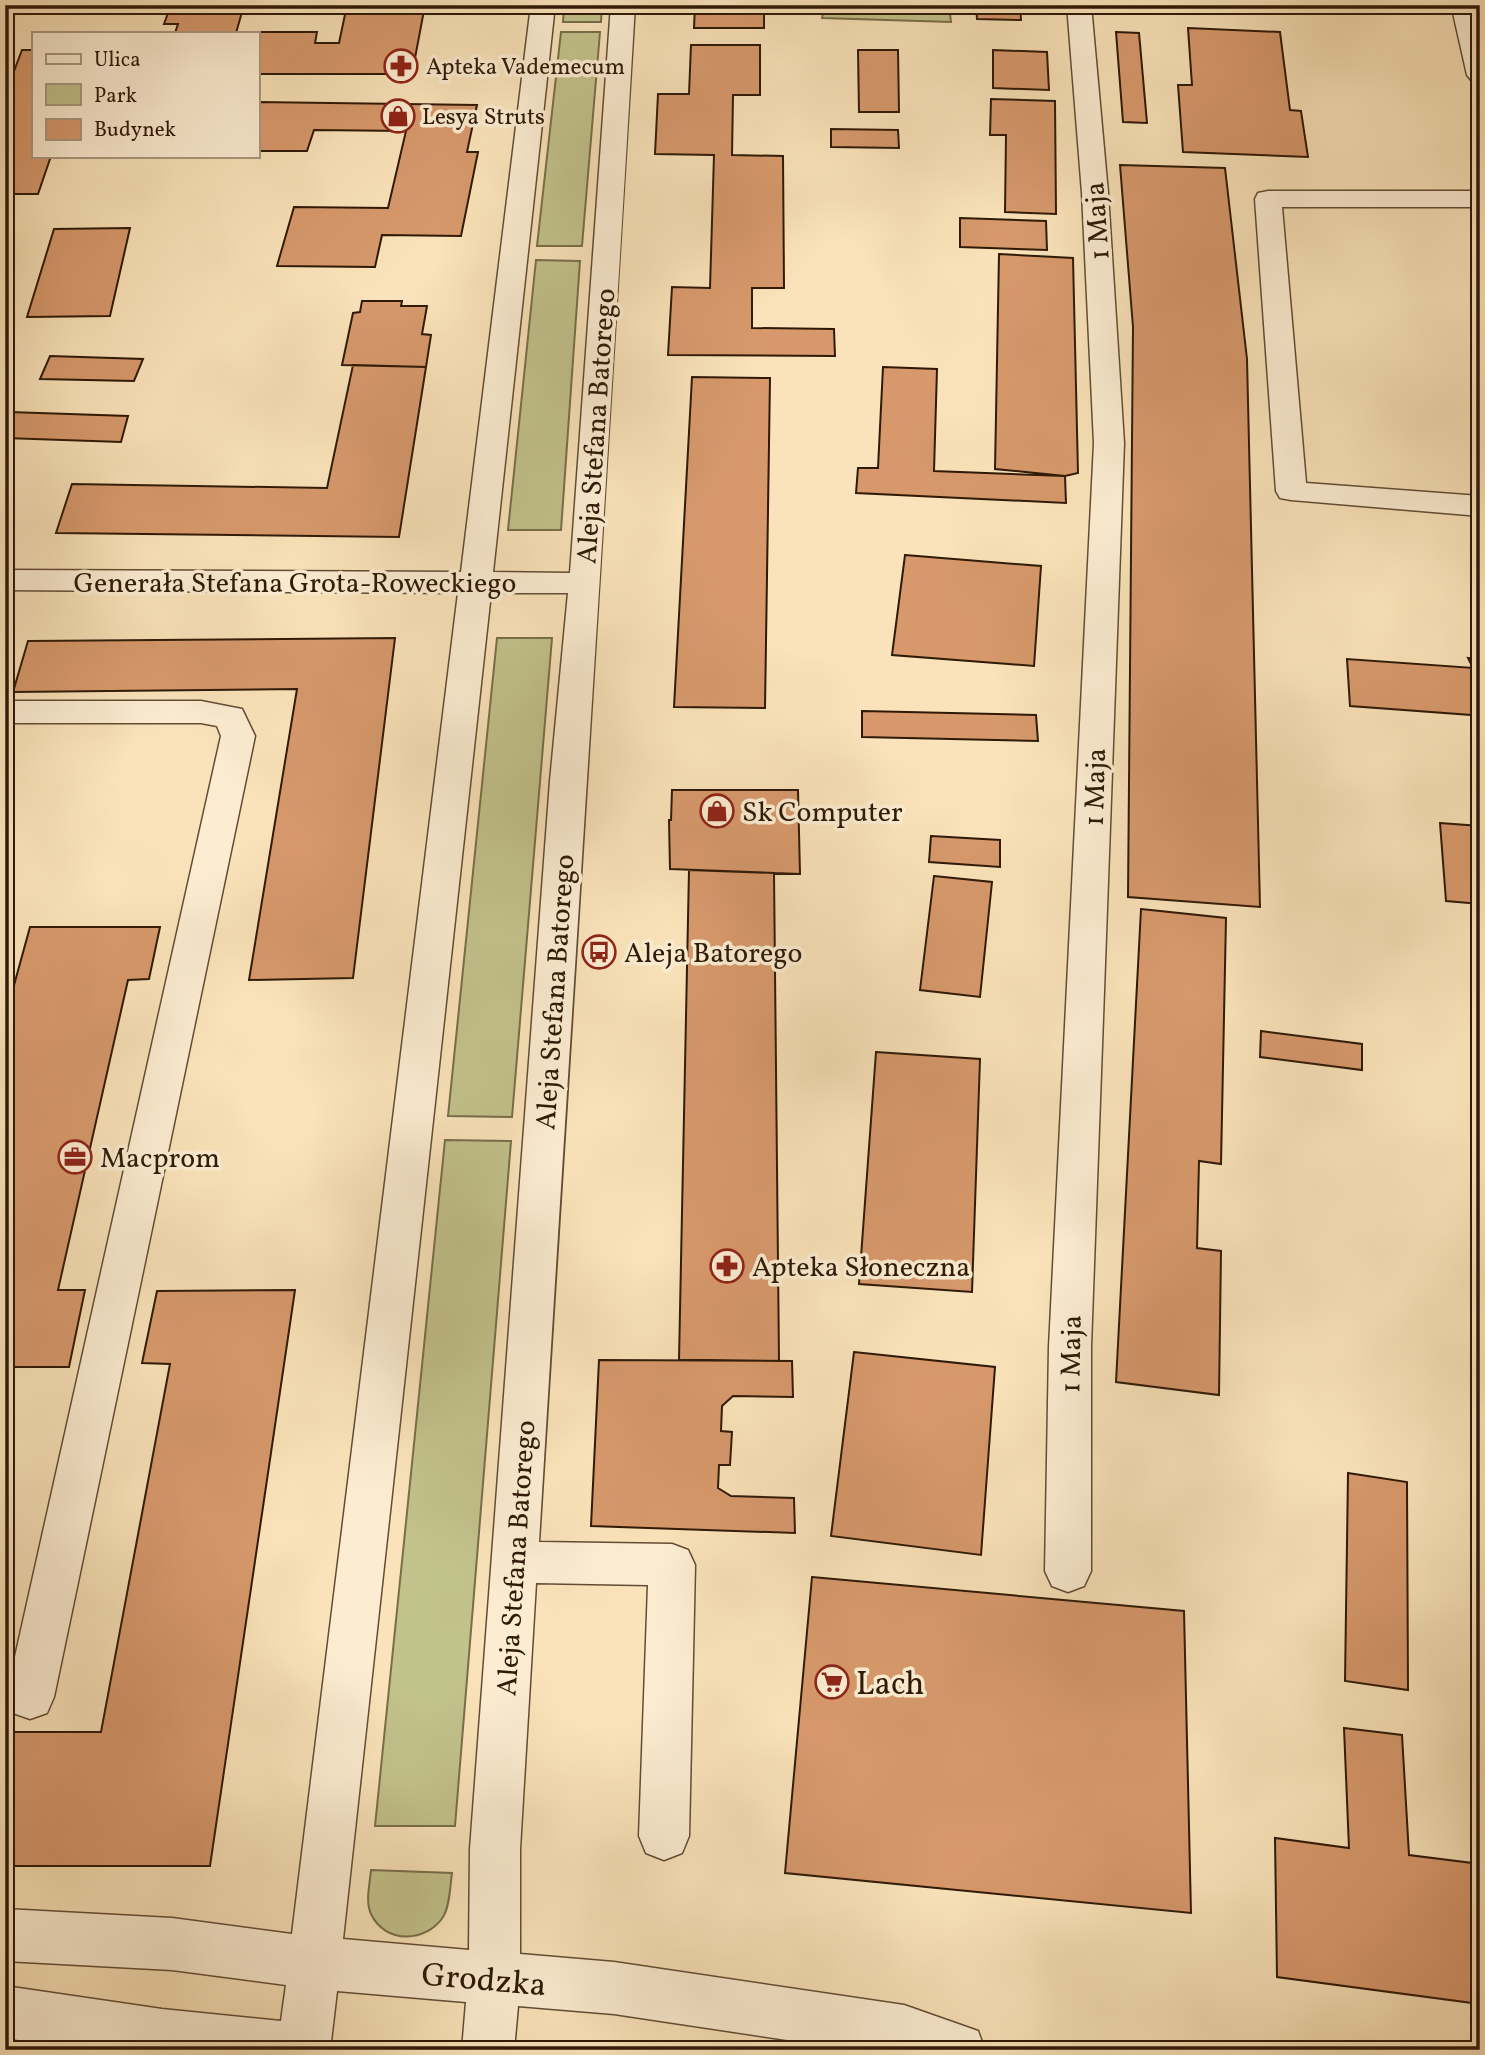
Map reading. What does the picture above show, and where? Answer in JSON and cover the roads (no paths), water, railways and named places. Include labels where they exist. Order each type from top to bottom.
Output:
[{"type":"street","points":[[5,2012],[162,2035],[303,2050],[543,5]]},
{"type":"street","name":"Aleja Stefana Batorego","points":[[488,2050],[494,1979],[495,1849],[568,780],[585,583],[623,5]]},
{"type":"street","name":"1 Maja","points":[[1068,1570],[1070,1347],[1109,443],[1095,193],[1079,5]]},
{"type":"street","points":[[1465,13],[1480,75]]},
{"type":"street","points":[[1480,199],[1268,199],[1291,491],[1480,506]]},
{"type":"street","name":"Generała Stefana Grota-Roweckiego","points":[[7,584],[585,583]]},
{"type":"street","points":[[5,712],[201,712],[230,717],[238,736],[30,1697]]},
{"type":"street","points":[[515,1562],[672,1566],[664,1836]]},
{"type":"street","name":"Grodzka","points":[[5,1936],[172,1944],[315,1963],[625,1990],[904,2031],[959,2050]]},
{"type":"place","name":"Apteka Vademecum","points":[[401,66]]},
{"type":"place","name":"Lesya Struts","points":[[398,116]]},
{"type":"place","name":"Sk Computer","points":[[717,811]]},
{"type":"place","name":"Aleja Batorego","points":[[599,952]]},
{"type":"place","name":"Macprom","points":[[75,1157]]},
{"type":"place","name":"Apteka Słoneczna","points":[[727,1266]]},
{"type":"place","name":"Lach","points":[[832,1682]]}]
